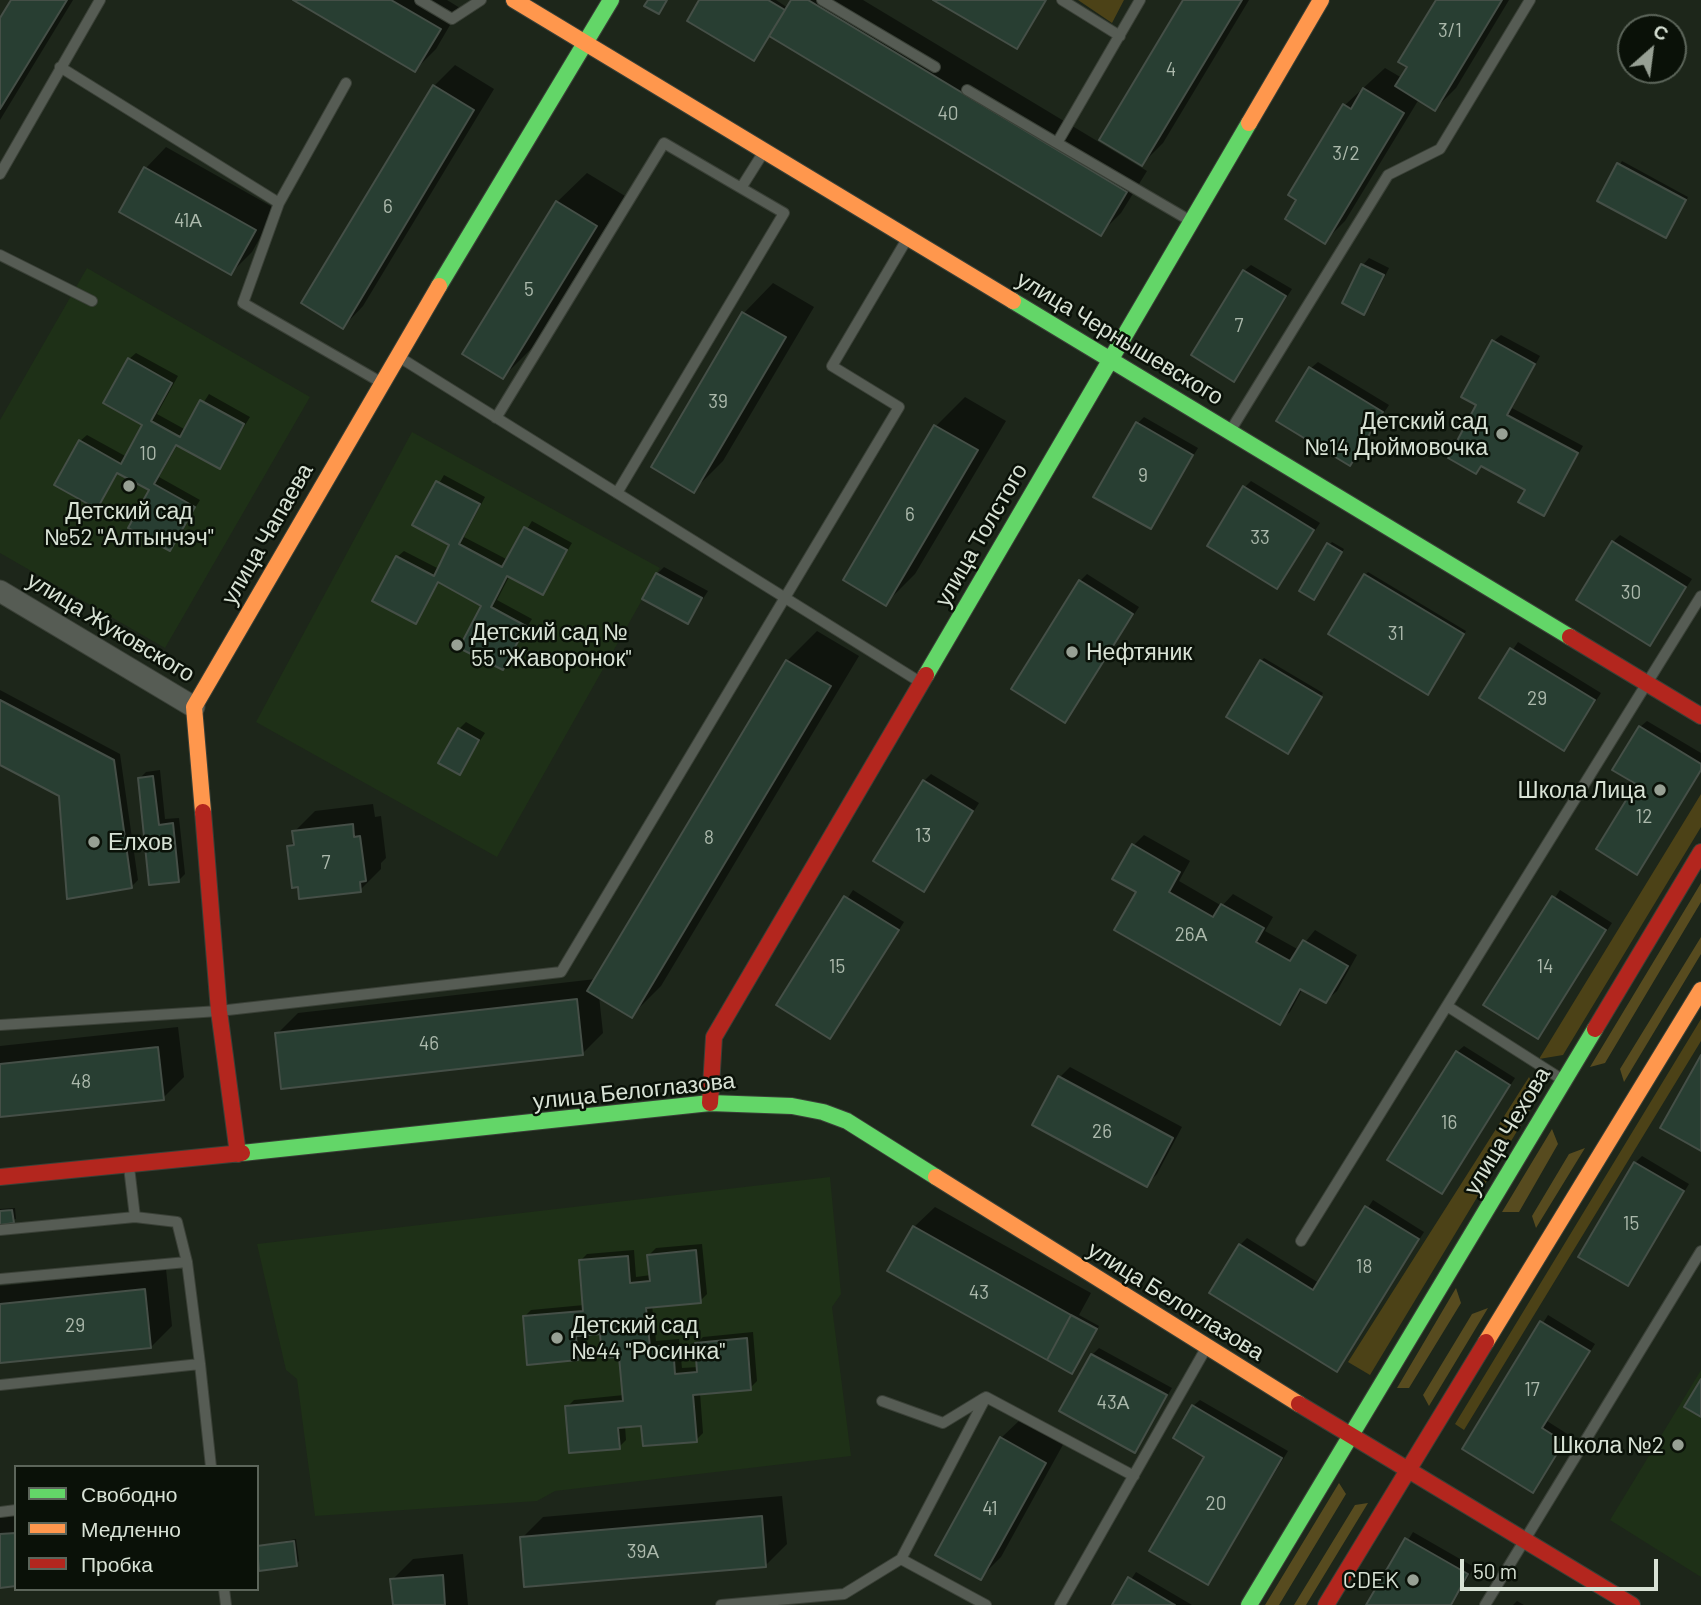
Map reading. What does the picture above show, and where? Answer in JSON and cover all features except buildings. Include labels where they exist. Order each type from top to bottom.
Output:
[{"type":"street","name":"улица Чернышевского","points":[[514,0],[1701,716]]},
{"type":"street","name":"улица Чапаева","points":[[194,707],[381,382],[611,0]]},
{"type":"street","name":"улица Толстого","points":[[710,1103],[713,1037],[1321,0]]},
{"type":"street","name":"улица Жуковского","points":[[0,592],[194,707]]},
{"type":"street","points":[[194,707],[219,1011],[238,1154]]},
{"type":"street","name":"улица Чехова","points":[[1249,1605],[1701,852]]},
{"type":"street","points":[[1326,1605],[1406,1469],[1701,990]]},
{"type":"street","name":"улица Белоглазова","points":[[0,1177],[635,1114],[710,1103],[792,1106],[847,1121],[1206,1348],[1352,1434]]},
{"type":"street","points":[[1352,1434],[1632,1605]]},
{"type":"lane","points":[[0,174],[100,0]]},
{"type":"lane","points":[[420,0],[452,19],[481,0]]},
{"type":"lane","points":[[822,0],[936,67]]},
{"type":"lane","points":[[1062,0],[1120,36]]},
{"type":"lane","points":[[1057,143],[1140,0]]},
{"type":"lane","points":[[1230,431],[1388,175],[1440,149],[1530,0]]},
{"type":"lane","points":[[60,67],[279,204]]},
{"type":"lane","points":[[346,83],[279,204],[243,303],[381,382]]},
{"type":"lane","points":[[967,90],[1192,221]]},
{"type":"lane","points":[[496,418],[664,143],[784,214],[617,493]]},
{"type":"lane","points":[[741,188],[764,150]]},
{"type":"lane","points":[[0,1025],[219,1011],[561,972],[899,407],[832,366],[908,237]]},
{"type":"lane","points":[[0,255],[92,301]]},
{"type":"lane","points":[[397,356],[921,682]]},
{"type":"lane","points":[[1301,1241],[1701,596]]},
{"type":"lane","points":[[1447,1006],[1564,1081]]},
{"type":"lane","points":[[129,1164],[135,1217]]},
{"type":"lane","points":[[0,1230],[135,1217],[177,1222],[187,1262],[211,1465]]},
{"type":"lane","points":[[1485,1605],[1701,1251]]},
{"type":"lane","points":[[0,1279],[187,1262]]},
{"type":"lane","points":[[1060,1605],[1206,1348]]},
{"type":"lane","points":[[0,1385],[200,1364]]},
{"type":"lane","points":[[986,1396],[1134,1476]]},
{"type":"lane","points":[[882,1401],[943,1423],[986,1396]]},
{"type":"lane","points":[[721,1605],[844,1594],[901,1559],[986,1396]]},
{"type":"lane","points":[[901,1559],[986,1605]]},
{"type":"shaded area","points":[[1078,0],[1124,0],[1112,23]]},
{"type":"shaded area","name":"Детский сад №52 \"Алтынчэч\"","points":[[87,268],[310,397],[165,648],[0,553],[0,420]]},
{"type":"shaded area","name":"Детский сад № 55 \"Жаворонок\"","points":[[412,432],[660,568],[497,857],[256,722]]},
{"type":"shaded area","points":[[1701,794],[1701,827],[1563,1055],[1539,1059]]},
{"type":"shaded area","points":[[1701,883],[1701,902],[1605,1063],[1590,1067]]},
{"type":"shaded area","points":[[1701,937],[1701,954],[1624,1082],[1620,1069]]},
{"type":"shaded area","points":[[1701,1019],[1701,1041],[1464,1430],[1455,1424]]},
{"type":"shaded area","points":[[1529,1077],[1535,1088],[1534,1103],[1370,1375],[1348,1362]]},
{"type":"shaded area","points":[[1552,1129],[1558,1144],[1519,1212],[1502,1212]]},
{"type":"shaded area","points":[[1585,1148],[1536,1228],[1532,1216],[1569,1154]]},
{"type":"shaded area","name":"Детский сад №44 \"Росинка\"","points":[[830,1177],[841,1294],[832,1307],[851,1456],[555,1491],[537,1501],[315,1516],[297,1379],[286,1370],[257,1244]]},
{"type":"shaded area","points":[[1456,1288],[1461,1303],[1409,1388],[1397,1388]]},
{"type":"shaded area","points":[[1488,1308],[1429,1406],[1423,1395],[1472,1314]]},
{"type":"shaded area","name":"Школа №2","points":[[1701,1370],[1701,1577],[1610,1520]]},
{"type":"shaded area","points":[[1339,1483],[1346,1494],[1279,1605],[1265,1605]]},
{"type":"shaded area","points":[[1368,1503],[1306,1605],[1294,1605],[1355,1505]]},
{"type":"traffic: fast","points":[[439,286],[611,0]]},
{"type":"traffic: fast","points":[[926,675],[1249,123]]},
{"type":"traffic: fast","points":[[1013,301],[1570,637]]},
{"type":"traffic: fast","points":[[1249,1605],[1595,1029]]},
{"type":"traffic: fast","points":[[242,1153],[710,1103],[792,1106],[823,1112],[847,1121],[936,1177]]},
{"type":"traffic: slow","points":[[514,0],[1013,301]]},
{"type":"traffic: slow","points":[[1249,123],[1321,0]]},
{"type":"traffic: slow","points":[[203,812],[194,707],[439,286]]},
{"type":"traffic: slow","points":[[1486,1342],[1701,990]]},
{"type":"traffic: slow","points":[[936,1177],[1299,1404]]},
{"type":"traffic: jam","points":[[1570,637],[1701,716]]},
{"type":"traffic: jam","points":[[710,1103],[714,1037],[926,675]]},
{"type":"traffic: jam","points":[[203,812],[219,1011],[238,1154]]},
{"type":"traffic: jam","points":[[1595,1029],[1701,852]]},
{"type":"traffic: jam","points":[[0,1177],[242,1153]]},
{"type":"traffic: jam","points":[[1326,1605],[1486,1342]]},
{"type":"traffic: jam","points":[[1299,1404],[1632,1605]]},
{"type":"place","name":"Детский сад №14 Дюймовочка","points":[[1502,434]]},
{"type":"place","name":"Детский сад №52 \"Алтынчэч\"","points":[[129,486]]},
{"type":"place","name":"Детский сад № 55 \"Жаворонок\"","points":[[457,645]]},
{"type":"place","name":"Нефтяник","points":[[1072,652]]},
{"type":"place","name":"Школа Лица","points":[[1660,790]]},
{"type":"place","name":"Елхов","points":[[94,842]]},
{"type":"place","name":"Детский сад №44 \"Росинка\"","points":[[557,1338]]},
{"type":"place","name":"Школа №2","points":[[1678,1445]]},
{"type":"place","name":"CDEK","points":[[1413,1580]]}]
